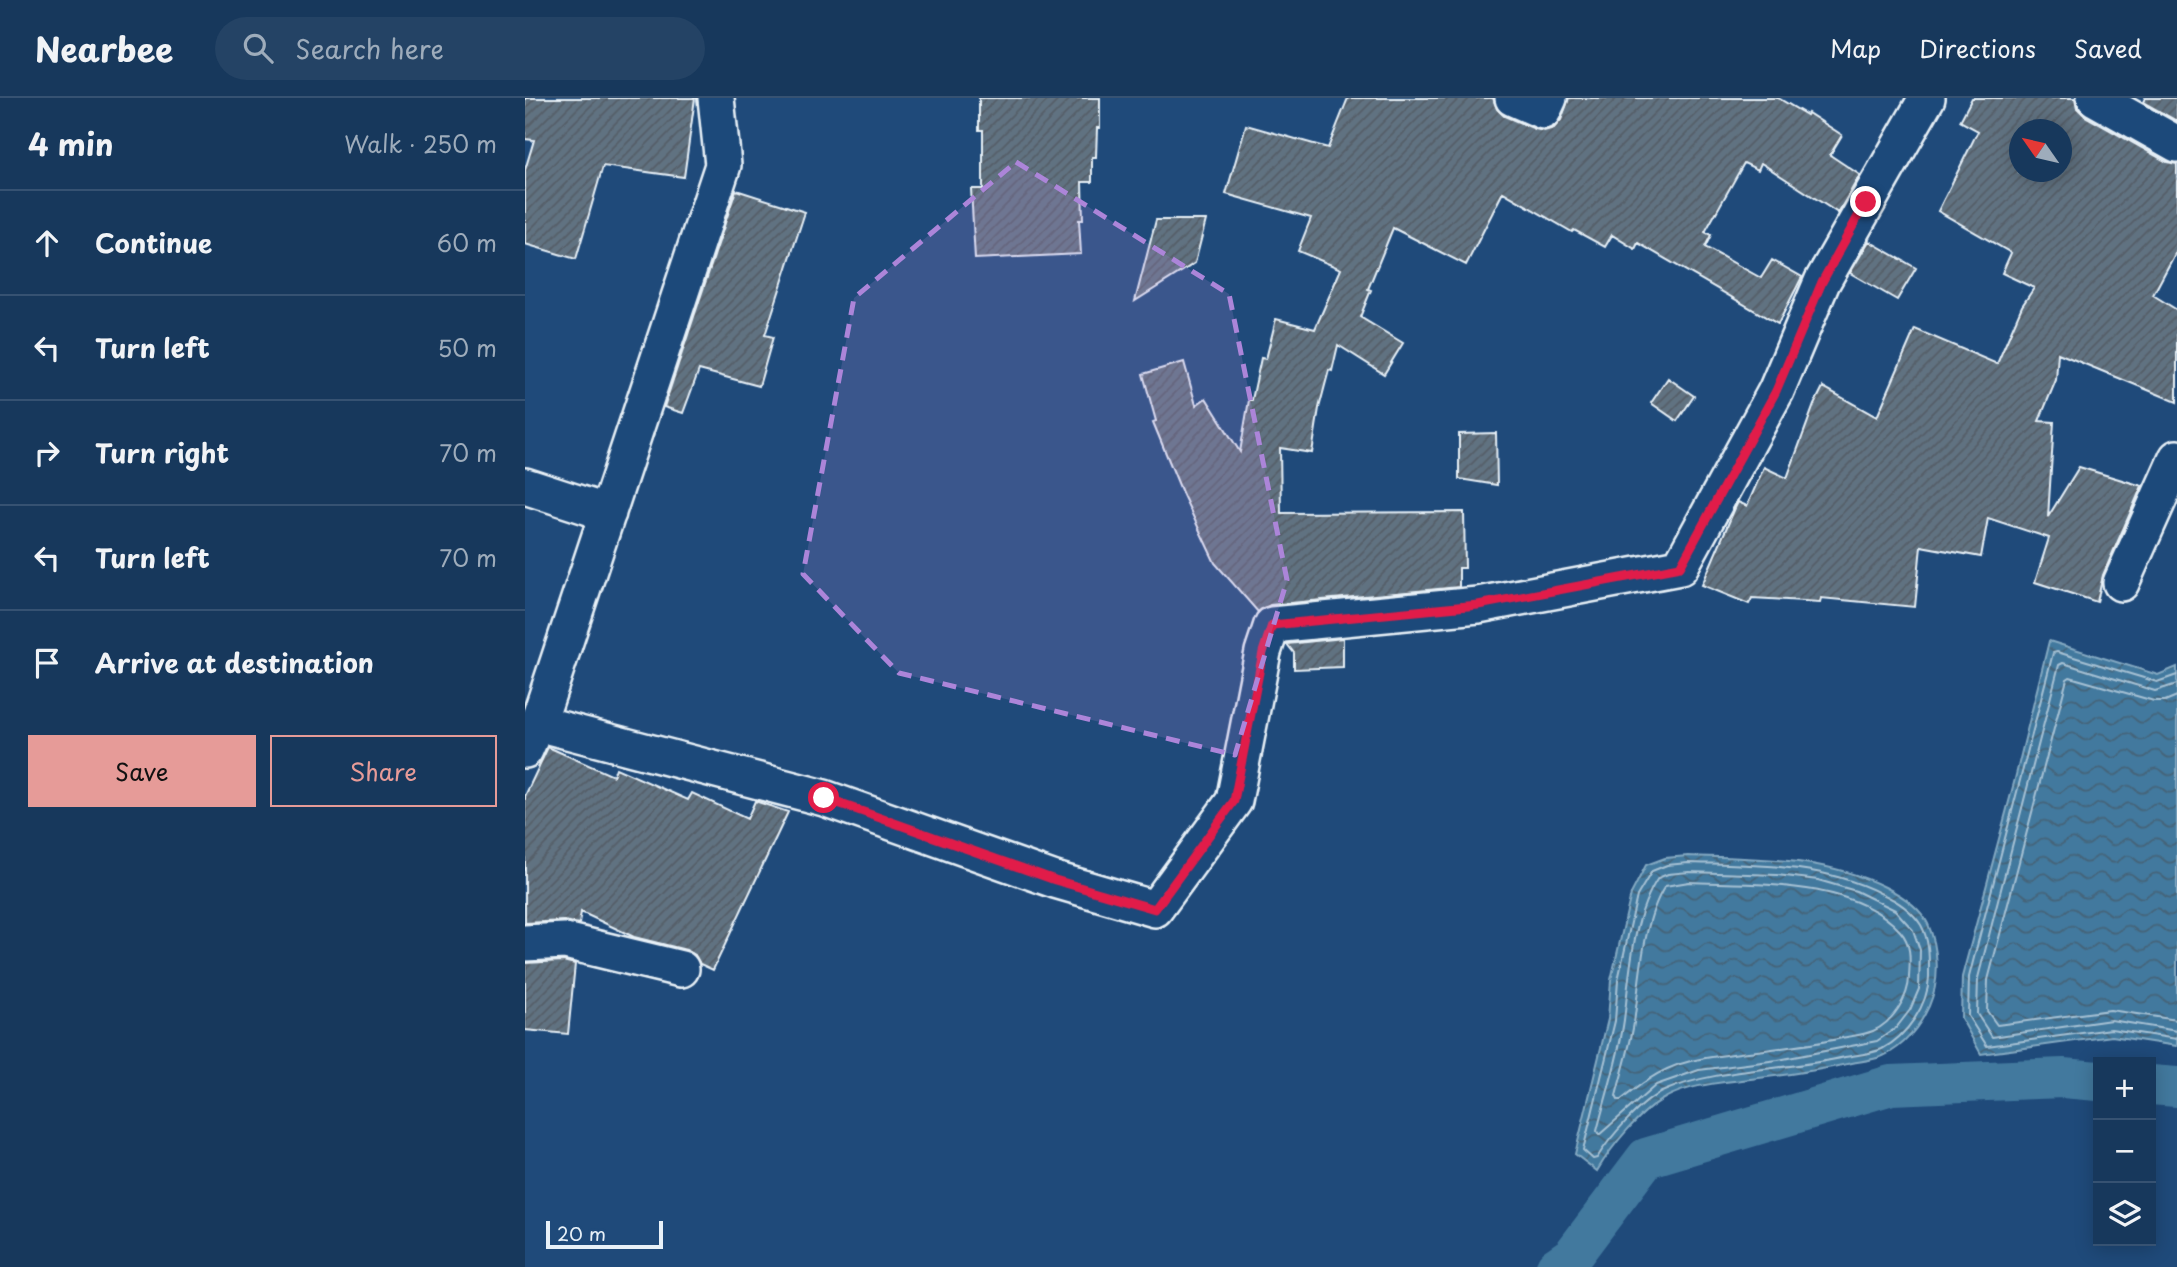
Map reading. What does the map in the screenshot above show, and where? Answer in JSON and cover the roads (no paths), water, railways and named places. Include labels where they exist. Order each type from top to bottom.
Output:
[{"type":"street","points":[[716,98],[723,165],[608,513],[532,724],[824,798],[1055,880],[1155,909],[1234,801],[1263,652],[1272,625],[1478,605],[1680,567],[1776,391],[1822,282],[1927,98]]},
{"type":"street","points":[[1513,98],[1543,111],[1549,98]]},
{"type":"street","points":[[2095,98],[2177,144]]},
{"type":"street","points":[[2121,583],[2177,458]]},
{"type":"street","points":[[525,486],[608,513]]},
{"type":"street","points":[[525,943],[565,941],[681,969]]},
{"type":"water","points":[[2049,641],[2158,675],[2177,667],[2177,1046],[2112,1036],[1981,1054],[1961,1018],[1962,977]]},
{"type":"water","points":[[1688,856],[1813,864],[1861,877],[1891,890],[1915,907],[1925,918],[1932,934],[1937,965],[1933,996],[1911,1035],[1891,1052],[1879,1057],[1811,1071],[1703,1085],[1665,1098],[1627,1130],[1597,1171],[1575,1154],[1608,1019],[1611,980],[1631,894],[1646,865],[1665,858]]},
{"type":"waterway","points":[[1556,1267],[1572,1256],[1646,1158],[1891,1085],[2063,1078],[2093,1081]]},
{"type":"waterway","points":[[2156,1085],[2177,1087]]}]
